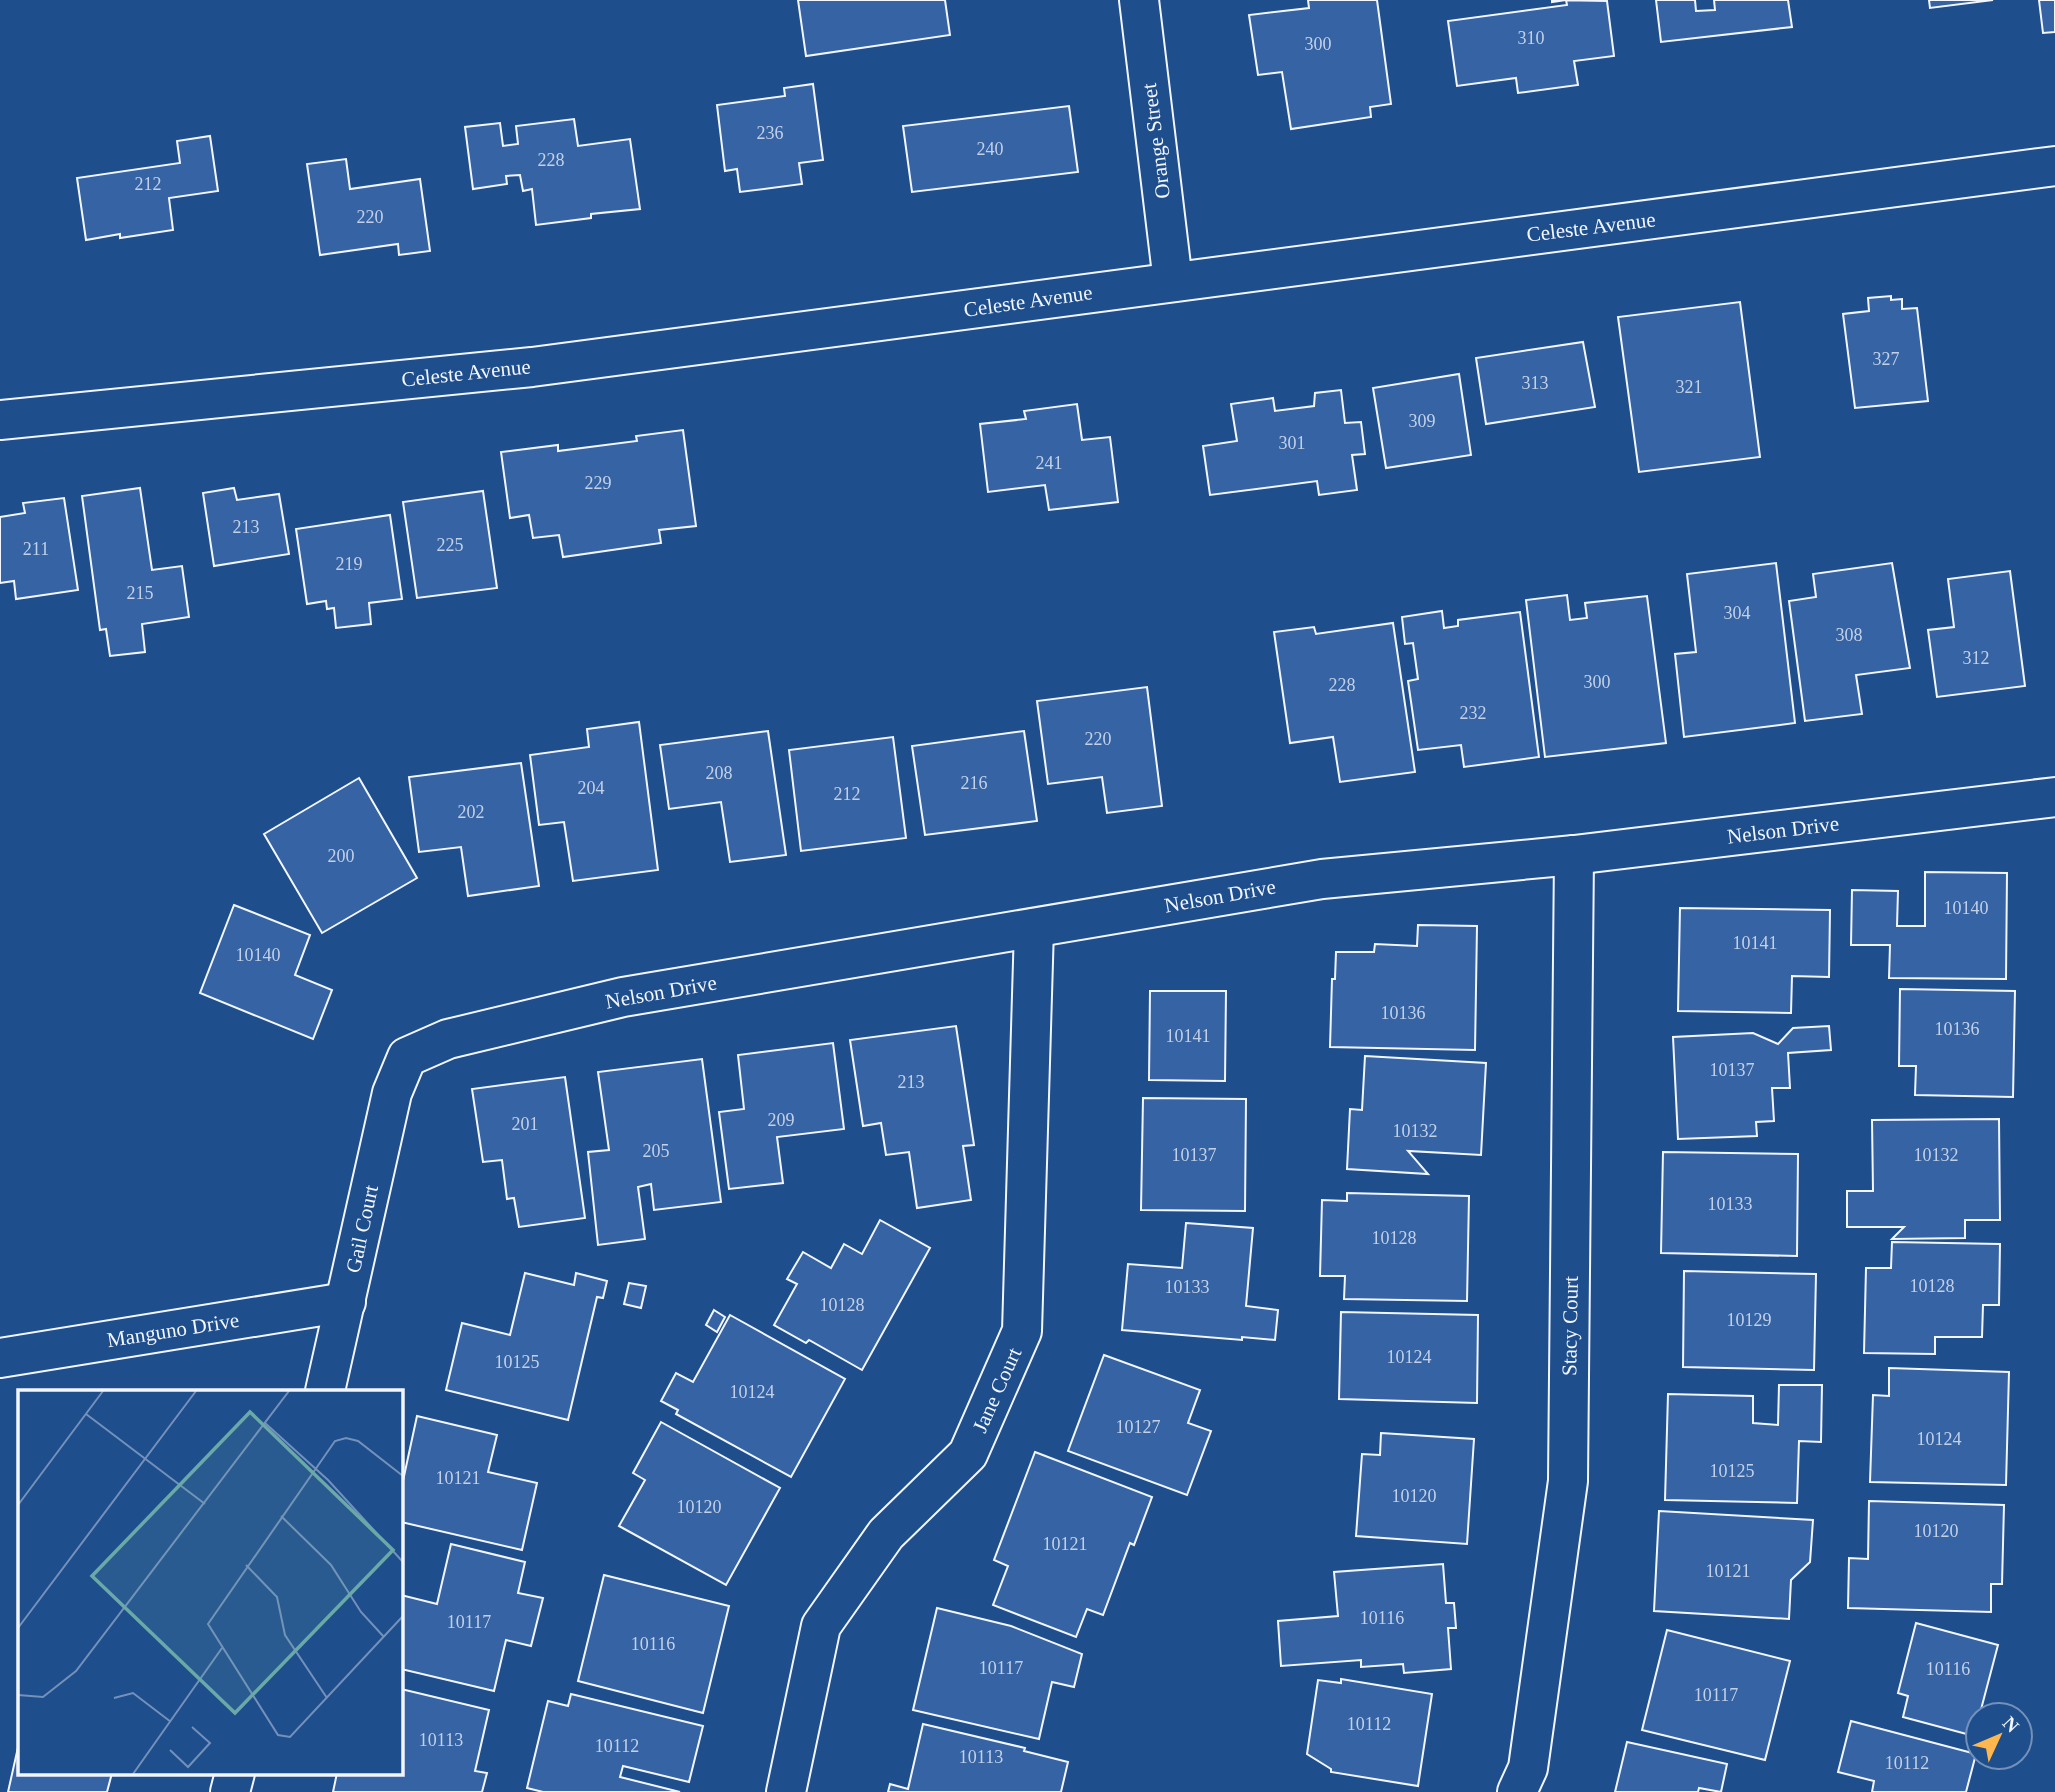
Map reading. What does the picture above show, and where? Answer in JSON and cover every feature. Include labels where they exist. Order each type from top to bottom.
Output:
[{"type":"street","name":"Orange Street","points":[[1139,0],[1173,282]]},
{"type":"street","name":"Celeste Avenue","points":[[0,420],[532,367],[2055,166]]},
{"type":"street","name":"Nelson Drive","points":[[404,1068],[407,1057],[448,1039],[624,997],[1322,879],[1574,855],[2055,797]]},
{"type":"street","name":"Stacy Court","points":[[1517,1792],[1528,1769],[1568,1481],[1574,855]]},
{"type":"street","name":"Jane Court","points":[[786,1792],[821,1626],[886,1534],[968,1454],[1022,1331],[1034,928]]},
{"type":"street","name":"Gail Court","points":[[325,1390],[392,1093],[404,1068]]},
{"type":"street","name":"Manguno Drive","points":[[0,1357],[346,1302]]},
{"type":"street","points":[[230,1792],[235,1774]]},
{"type":"building","points":[[798,0],[945,0],[950,35],[806,56]]},
{"type":"building","points":[[1308,0],[1377,0],[1391,104],[1370,107],[1371,117],[1291,129],[1282,72],[1258,75],[1249,15],[1309,8]]},
{"type":"building","points":[[1566,0],[1607,1],[1614,56],[1574,61],[1578,85],[1518,93],[1516,78],[1457,86],[1448,21],[1567,5]]},
{"type":"building","points":[[1656,0],[1695,0],[1696,11],[1715,10],[1714,0],[1788,0],[1792,27],[1661,42]]},
{"type":"building","points":[[1929,0],[1993,0],[1930,8]]},
{"type":"building","points":[[2039,0],[2055,0],[2055,32],[2043,33]]},
{"type":"building","points":[[813,84],[823,160],[799,163],[802,184],[740,192],[737,169],[725,171],[717,105],[785,96],[784,88]]},
{"type":"building","points":[[1069,106],[1078,172],[912,192],[903,126]]},
{"type":"building","points":[[574,119],[578,146],[630,139],[640,209],[591,214],[591,218],[536,225],[532,189],[523,191],[520,175],[506,176],[507,184],[473,189],[465,127],[500,123],[503,146],[518,144],[516,126]]},
{"type":"building","points":[[210,136],[218,191],[169,198],[173,230],[86,240],[77,178],[180,163],[177,141]]},
{"type":"building","points":[[346,159],[350,189],[420,179],[430,251],[399,255],[398,244],[320,255],[307,164]]},
{"type":"building","points":[[1891,296],[1891,300],[1902,299],[1902,309],[1917,308],[1928,401],[1855,408],[1843,314],[1869,311],[1868,298]]},
{"type":"building","points":[[1740,302],[1760,457],[1639,472],[1618,317]]},
{"type":"building","points":[[1583,342],[1595,407],[1486,424],[1476,358]]},
{"type":"building","points":[[1459,374],[1471,455],[1386,468],[1373,388]]},
{"type":"building","points":[[1341,390],[1345,423],[1361,422],[1365,454],[1352,455],[1357,490],[1319,495],[1317,481],[1210,495],[1203,446],[1237,441],[1231,404],[1273,398],[1275,411],[1314,406],[1315,393]]},
{"type":"building","points":[[1077,404],[1082,440],[1110,437],[1118,502],[1049,510],[1045,485],[988,492],[980,424],[1026,419],[1024,411]]},
{"type":"building","points":[[683,430],[696,526],[659,530],[661,543],[563,557],[559,535],[533,538],[529,515],[510,518],[501,452],[558,445],[558,451],[637,441],[636,436]]},
{"type":"building","points":[[140,488],[152,570],[182,566],[189,617],[142,624],[145,652],[110,656],[106,629],[100,630],[82,496]]},
{"type":"building","points":[[234,488],[237,500],[279,494],[289,554],[214,566],[203,493]]},
{"type":"building","points":[[483,491],[497,588],[417,598],[403,502]]},
{"type":"building","points":[[64,498],[78,590],[16,599],[14,581],[0,583],[0,517],[25,513],[23,503]]},
{"type":"building","points":[[390,515],[402,599],[369,603],[371,624],[336,628],[334,608],[327,609],[326,601],[307,604],[296,529]]},
{"type":"building","points":[[1776,563],[1795,723],[1684,737],[1675,654],[1696,652],[1687,574]]},
{"type":"building","points":[[1892,563],[1910,668],[1856,675],[1862,714],[1805,721],[1789,601],[1816,597],[1813,574]]},
{"type":"building","points":[[2010,571],[2025,686],[1937,697],[1928,630],[1954,627],[1948,579]]},
{"type":"building","points":[[1567,595],[1570,620],[1587,618],[1585,603],[1647,596],[1666,743],[1545,757],[1526,600]]},
{"type":"building","points":[[1442,611],[1444,628],[1458,626],[1458,620],[1520,612],[1539,757],[1464,767],[1461,745],[1418,750],[1408,681],[1418,679],[1413,643],[1405,644],[1402,617]]},
{"type":"building","points":[[1393,623],[1415,772],[1340,782],[1333,737],[1290,743],[1274,632],[1314,627],[1316,634]]},
{"type":"building","points":[[1147,687],[1162,806],[1107,813],[1102,777],[1048,784],[1037,701]]},
{"type":"building","points":[[639,722],[658,870],[573,881],[564,822],[539,825],[530,755],[589,747],[587,729]]},
{"type":"building","points":[[768,731],[786,855],[730,862],[721,802],[669,809],[660,745]]},
{"type":"building","points":[[1024,731],[1037,821],[925,835],[912,746]]},
{"type":"building","points":[[893,737],[906,838],[801,851],[789,750]]},
{"type":"building","points":[[521,763],[539,886],[468,896],[461,847],[419,852],[409,777]]},
{"type":"building","points":[[359,778],[417,878],[322,933],[264,834]]},
{"type":"building","points":[[1925,872],[2007,873],[2006,979],[1889,978],[1890,945],[1851,945],[1852,890],[1898,891],[1897,926],[1925,926]]},
{"type":"building","points":[[234,905],[310,935],[295,975],[332,990],[313,1039],[200,993]]},
{"type":"building","points":[[1680,908],[1830,910],[1829,977],[1792,976],[1791,1013],[1678,1011]]},
{"type":"building","points":[[1418,925],[1477,926],[1475,1050],[1330,1047],[1332,979],[1335,979],[1336,952],[1374,952],[1375,944],[1417,946]]},
{"type":"building","points":[[1900,989],[2015,991],[2013,1097],[1915,1095],[1916,1066],[1899,1066]]},
{"type":"building","points":[[1150,991],[1226,991],[1225,1081],[1149,1080]]},
{"type":"building","points":[[956,1026],[974,1145],[963,1146],[971,1200],[917,1208],[909,1152],[886,1155],[881,1123],[863,1126],[850,1040]]},
{"type":"building","points":[[1829,1026],[1831,1050],[1788,1053],[1790,1088],[1772,1088],[1774,1121],[1756,1122],[1757,1136],[1678,1139],[1673,1037],[1753,1033],[1778,1044],[1793,1028]]},
{"type":"building","points":[[833,1043],[844,1129],[777,1137],[783,1183],[729,1189],[719,1112],[744,1109],[738,1055]]},
{"type":"building","points":[[1365,1056],[1486,1063],[1481,1155],[1408,1151],[1428,1174],[1347,1169],[1350,1109],[1362,1110]]},
{"type":"building","points":[[702,1059],[721,1202],[654,1210],[651,1184],[638,1187],[645,1239],[598,1245],[588,1152],[609,1150],[598,1072]]},
{"type":"building","points":[[565,1077],[585,1218],[519,1227],[514,1198],[507,1199],[502,1160],[483,1162],[472,1089]]},
{"type":"building","points":[[1143,1098],[1246,1099],[1245,1211],[1141,1210]]},
{"type":"building","points":[[1999,1119],[2000,1220],[1965,1220],[1965,1238],[1892,1239],[1904,1227],[1847,1227],[1847,1191],[1873,1191],[1872,1120]]},
{"type":"building","points":[[1663,1152],[1798,1154],[1797,1256],[1661,1253]]},
{"type":"building","points":[[1347,1193],[1469,1196],[1467,1301],[1344,1299],[1345,1276],[1320,1276],[1322,1200],[1347,1201]]},
{"type":"building","points":[[880,1220],[930,1248],[862,1370],[809,1340],[806,1343],[774,1325],[797,1284],[787,1279],[803,1252],[831,1268],[844,1244],[862,1254]]},
{"type":"building","points":[[1186,1223],[1253,1228],[1246,1306],[1278,1310],[1275,1340],[1242,1337],[1242,1340],[1122,1330],[1128,1264],[1182,1268]]},
{"type":"building","points":[[1892,1242],[2000,1244],[1999,1305],[1983,1305],[1982,1337],[1935,1337],[1935,1354],[1864,1353],[1866,1268],[1891,1268]]},
{"type":"building","points":[[1684,1271],[1816,1274],[1814,1370],[1683,1367]]},
{"type":"building","points":[[525,1273],[574,1285],[576,1273],[607,1281],[603,1298],[597,1297],[568,1420],[446,1390],[462,1323],[510,1335]]},
{"type":"building","points":[[629,1283],[646,1286],[641,1308],[624,1304]]},
{"type":"building","points":[[714,1310],[725,1317],[717,1332],[706,1325]]},
{"type":"building","points":[[1341,1312],[1478,1315],[1477,1403],[1339,1399]]},
{"type":"building","points":[[730,1315],[845,1379],[791,1477],[676,1414],[678,1410],[661,1401],[676,1373],[693,1382]]},
{"type":"building","points":[[1104,1355],[1200,1390],[1188,1423],[1211,1431],[1187,1495],[1068,1451]]},
{"type":"building","points":[[1889,1368],[2009,1372],[2006,1485],[1870,1482],[1873,1395],[1889,1396]]},
{"type":"building","points":[[1779,1385],[1822,1385],[1821,1442],[1799,1441],[1797,1503],[1665,1500],[1668,1394],[1753,1396],[1753,1423],[1778,1425]]},
{"type":"building","points":[[417,1416],[497,1435],[488,1472],[537,1483],[522,1550],[402,1522],[402,1485]]},
{"type":"building","points":[[661,1422],[780,1488],[726,1585],[619,1526],[645,1480],[633,1473]]},
{"type":"building","points":[[1381,1433],[1474,1439],[1467,1544],[1356,1536],[1362,1454],[1380,1455]]},
{"type":"building","points":[[1035,1452],[1152,1497],[1134,1545],[1130,1543],[1103,1615],[1087,1609],[1076,1637],[993,1605],[1008,1566],[994,1560]]},
{"type":"building","points":[[1869,1501],[2004,1505],[2002,1584],[1991,1584],[1991,1612],[1848,1608],[1849,1558],[1868,1559]]},
{"type":"building","points":[[1659,1511],[1813,1520],[1810,1562],[1791,1580],[1789,1619],[1654,1611]]},
{"type":"building","points":[[451,1544],[525,1562],[518,1593],[543,1598],[531,1646],[506,1640],[494,1691],[402,1669],[402,1595],[437,1604]]},
{"type":"building","points":[[1443,1564],[1446,1603],[1454,1603],[1456,1628],[1448,1628],[1451,1669],[1404,1673],[1403,1664],[1361,1667],[1361,1660],[1281,1666],[1278,1621],[1338,1616],[1334,1572]]},
{"type":"building","points":[[604,1575],[729,1606],[703,1713],[578,1681]]},
{"type":"building","points":[[937,1608],[1011,1626],[1082,1654],[1074,1687],[1052,1682],[1039,1739],[913,1710]]},
{"type":"building","points":[[1916,1623],[1998,1645],[1983,1701],[1964,1701],[1964,1733],[1903,1717],[1908,1696],[1898,1693]]},
{"type":"building","points":[[1667,1630],[1790,1661],[1765,1760],[1642,1730]]},
{"type":"building","points":[[1341,1679],[1432,1694],[1418,1786],[1331,1772],[1331,1769],[1307,1754],[1318,1680],[1341,1683]]},
{"type":"building","points":[[402,1689],[489,1710],[475,1771],[487,1773],[482,1792],[333,1792],[337,1774],[402,1774]]},
{"type":"building","points":[[571,1694],[703,1726],[689,1782],[623,1766],[620,1777],[680,1792],[543,1792],[527,1788],[548,1701],[568,1706]]},
{"type":"building","points":[[1851,1721],[1964,1751],[1964,1771],[1972,1771],[1966,1792],[1872,1792],[1874,1781],[1838,1772]]},
{"type":"building","points":[[923,1724],[1025,1748],[1024,1751],[1068,1762],[1061,1792],[888,1792],[890,1784],[908,1789]]},
{"type":"building","points":[[1627,1742],[1727,1764],[1721,1792],[1699,1788],[1698,1792],[1615,1792]]},
{"type":"building","points":[[18,1747],[18,1774],[112,1774],[107,1792],[8,1792]]}]
